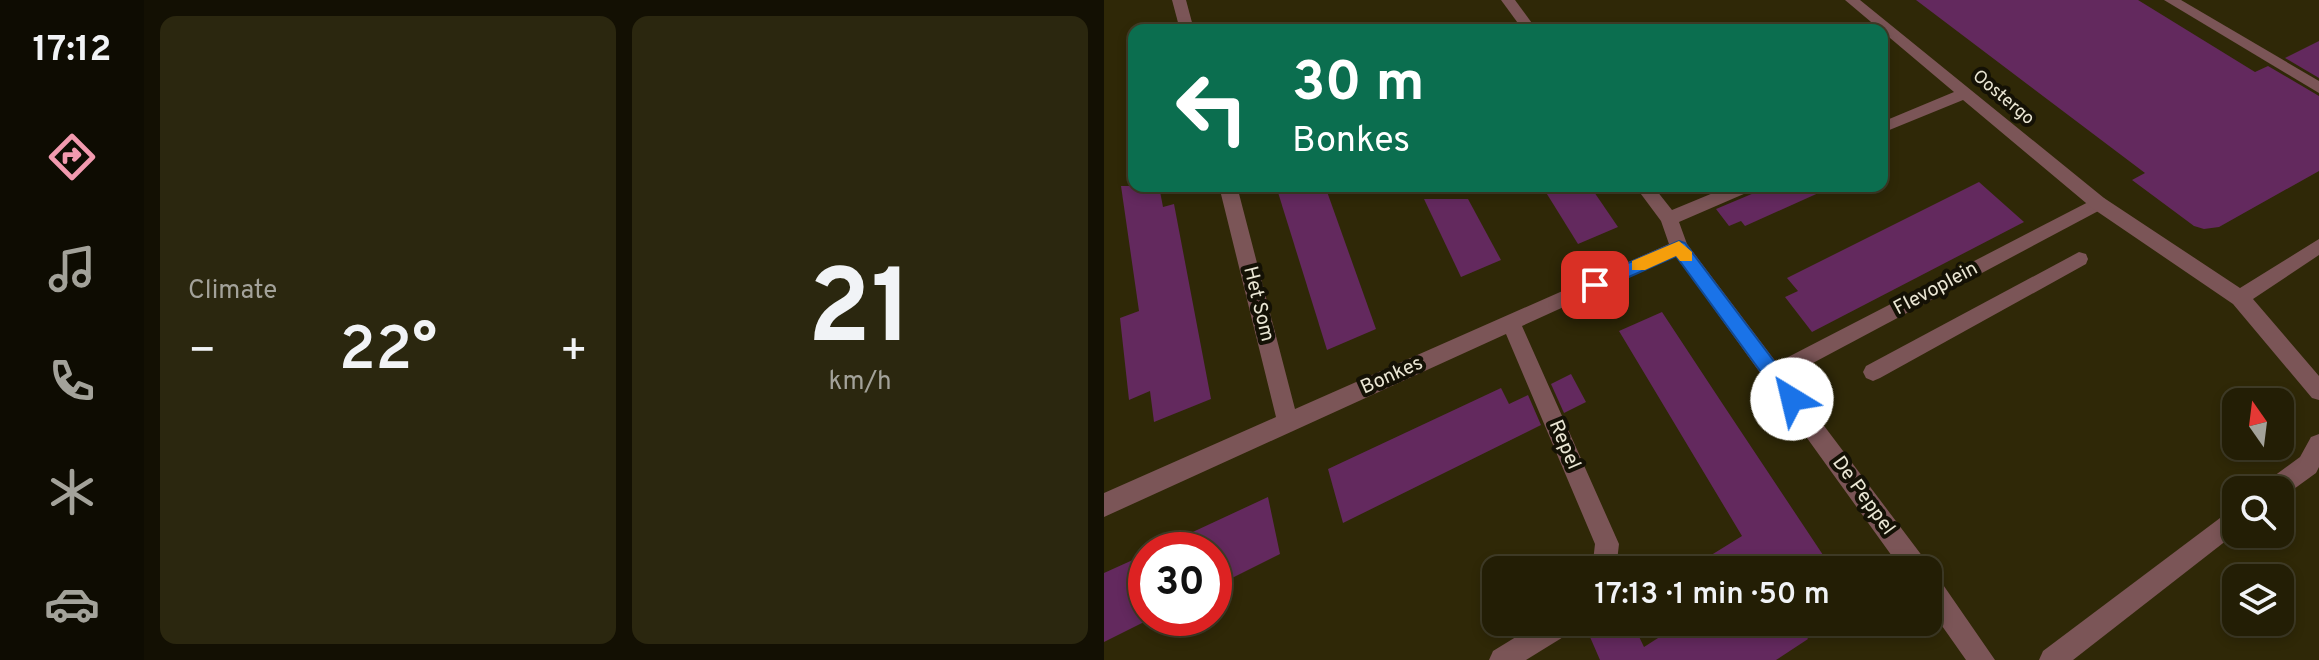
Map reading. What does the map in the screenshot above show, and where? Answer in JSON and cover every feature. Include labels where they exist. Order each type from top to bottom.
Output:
[{"type":"street","points":[[1179,0],[1185,24]]},
{"type":"street","points":[[1508,0],[1526,24]]},
{"type":"street","name":"Oostergo","points":[[1852,0],[1881,24]]},
{"type":"street","points":[[2171,0],[2319,88]]},
{"type":"street","name":"Oostergo","points":[[1888,30],[2098,203],[2240,298]]},
{"type":"street","points":[[1888,125],[1965,93]]},
{"type":"street","name":"Het Som","points":[[1230,192],[1288,423]]},
{"type":"street","name":"De Peppel","points":[[1649,192],[1669,219],[1679,247],[1907,556]]},
{"type":"street","points":[[1669,219],[1733,192]]},
{"type":"street","name":"Flevoplein","points":[[1774,374],[2098,203]]},
{"type":"street","points":[[2319,246],[2240,298],[2319,391]]},
{"type":"street","name":"Bonkes","points":[[1104,505],[1679,247]]},
{"type":"street","points":[[1873,372],[2079,259]]},
{"type":"street","name":"Repel","points":[[1511,323],[1607,544],[1606,556]]},
{"type":"street","points":[[2293,476],[2308,465],[2319,444]]},
{"type":"street","points":[[2052,660],[2222,529]]},
{"type":"street","points":[[1942,604],[1982,660]]},
{"type":"street","points":[[1502,660],[1541,636]]},
{"type":"building","points":[[1916,0],[2138,0],[2255,72],[2268,66],[2319,96],[2319,171],[2219,227],[2204,229],[2194,226],[2132,180],[2145,173]]},
{"type":"building","points":[[2319,41],[2319,78],[2285,58]]},
{"type":"building","points":[[1979,182],[2024,222],[1812,332],[1785,297],[1798,291],[1787,278]]},
{"type":"building","points":[[1121,186],[1128,186],[1128,192],[1160,192],[1163,207],[1174,204],[1211,399],[1154,422],[1150,391],[1129,400],[1120,318],[1139,311]]},
{"type":"building","points":[[1278,192],[1327,192],[1376,329],[1327,350]]},
{"type":"building","points":[[1546,192],[1594,192],[1618,227],[1578,244]]},
{"type":"building","points":[[1821,192],[1745,226],[1741,221],[1729,226],[1716,209],[1754,193]]},
{"type":"building","points":[[1424,199],[1468,199],[1501,260],[1461,277]]},
{"type":"building","points":[[1662,312],[1824,556],[1710,556],[1742,536],[1619,331]]},
{"type":"building","points":[[1571,374],[1586,402],[1564,413],[1551,384]]},
{"type":"building","points":[[1501,388],[1509,404],[1528,395],[1541,425],[1343,523],[1328,469]]},
{"type":"building","points":[[1268,497],[1280,554],[1232,578],[1232,532],[1193,532]]},
{"type":"building","points":[[1128,562],[1128,630],[1104,642],[1104,573]]},
{"type":"building","points":[[1639,636],[1644,647],[1661,636],[1806,636],[1808,639],[1776,660],[1600,660],[1590,637]]},
{"type":"slow traffic","points":[[1638,265],[1679,247],[1686,257]]},
{"type":"route","points":[[1595,285],[1679,247],[1792,399]]}]
